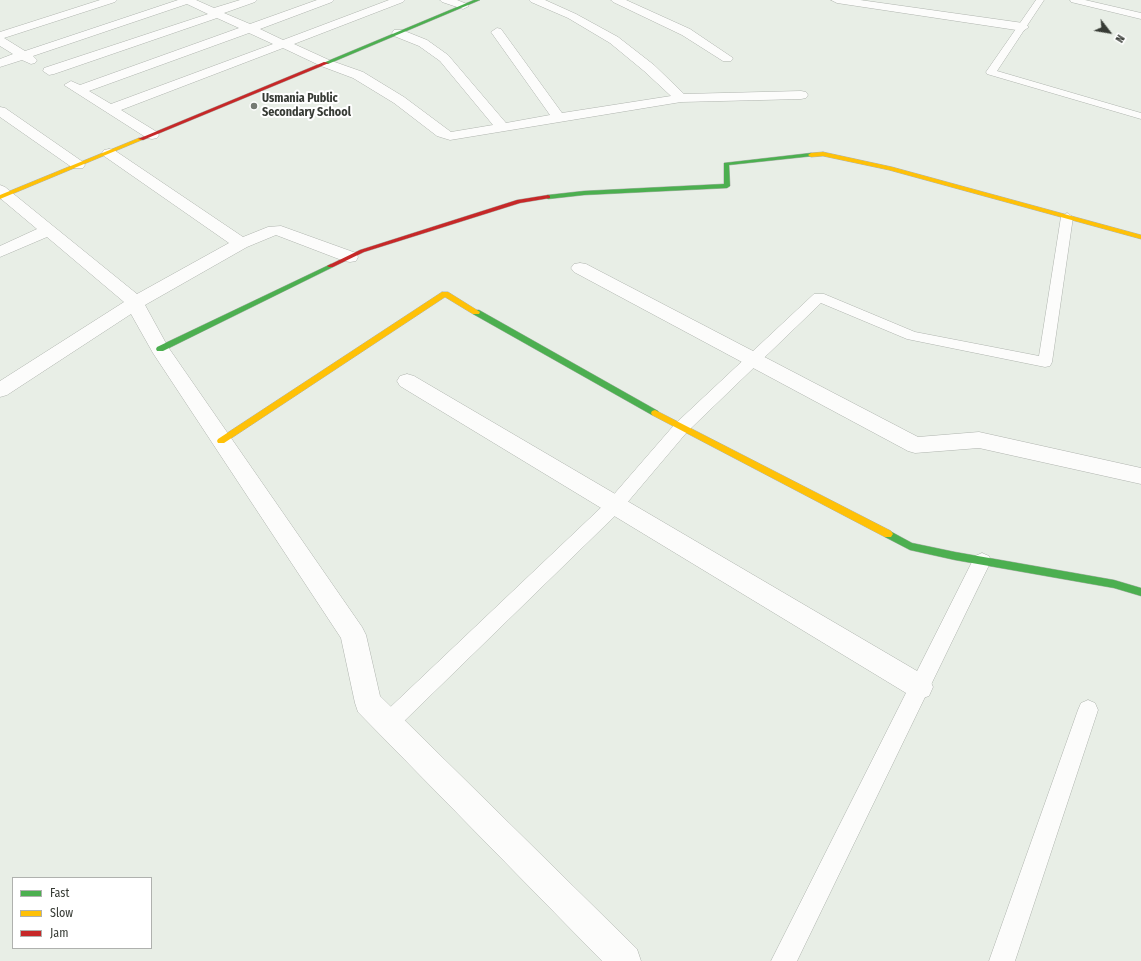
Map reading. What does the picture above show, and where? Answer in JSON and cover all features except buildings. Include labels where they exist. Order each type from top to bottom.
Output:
[{"type":"street","points":[[0,36],[111,0]]},
{"type":"street","points":[[0,63],[188,0],[325,63],[358,75],[399,100],[446,135],[457,136],[681,98],[801,95]]},
{"type":"street","points":[[48,71],[251,0]]},
{"type":"street","points":[[79,90],[328,0]]},
{"type":"street","points":[[111,109],[399,0]]},
{"type":"street","points":[[446,0],[463,6]]},
{"type":"street","points":[[2,194],[78,165],[478,0]]},
{"type":"street","points":[[535,0],[572,16],[614,40],[649,68],[681,98]]},
{"type":"street","points":[[617,0],[686,32],[727,58]]},
{"type":"street","points":[[837,0],[1023,27]]},
{"type":"street","points":[[497,32],[559,119]]},
{"type":"street","points":[[398,33],[424,43],[444,58],[502,128]]},
{"type":"street","points":[[0,41],[152,134]]},
{"type":"street","points":[[0,111],[78,165]]},
{"type":"street","points":[[109,152],[241,243]]},
{"type":"street","points":[[160,349],[362,251],[519,202],[584,193],[727,186],[726,164],[823,154],[890,168],[1141,238]]},
{"type":"street","points":[[2,194],[48,230],[135,304],[160,349],[353,635],[368,703],[625,961]]},
{"type":"street","points":[[0,252],[48,230]]},
{"type":"street","points":[[0,390],[135,304],[241,243],[274,230],[281,231],[350,257]]},
{"type":"street","points":[[580,268],[915,444],[979,440],[1141,476]]},
{"type":"street","points":[[221,441],[445,294],[681,428],[910,546],[982,561],[1114,584],[1141,592]]},
{"type":"street","points":[[406,381],[920,687]]},
{"type":"lane","points":[[1040,0],[991,72],[1141,116]]},
{"type":"lane","points":[[1074,0],[1141,16]]},
{"type":"lane","points":[[388,723],[615,505],[681,428],[819,297],[912,336],[1045,362],[1067,217]]},
{"type":"lane","points":[[784,961],[982,561]]},
{"type":"lane","points":[[1002,961],[1088,710]]},
{"type":"traffic: fast","points":[[326,63],[478,0]]},
{"type":"traffic: fast","points":[[548,197],[584,193],[727,186],[726,164],[811,155]]},
{"type":"traffic: fast","points":[[160,349],[331,266]]},
{"type":"traffic: fast","points":[[476,312],[655,413]]},
{"type":"traffic: fast","points":[[888,534],[910,546],[955,556],[1114,584],[1141,592]]},
{"type":"traffic: slow","points":[[0,197],[141,139]]},
{"type":"traffic: slow","points":[[811,155],[823,154],[890,168],[1141,237]]},
{"type":"traffic: slow","points":[[221,441],[445,294],[476,312]]},
{"type":"traffic: slow","points":[[655,413],[888,534]]},
{"type":"traffic: jam","points":[[141,139],[326,63]]},
{"type":"traffic: jam","points":[[331,266],[362,251],[519,201],[548,197]]},
{"type":"place","name":"Usmania Public Secondary School","points":[[254,106]]}]
